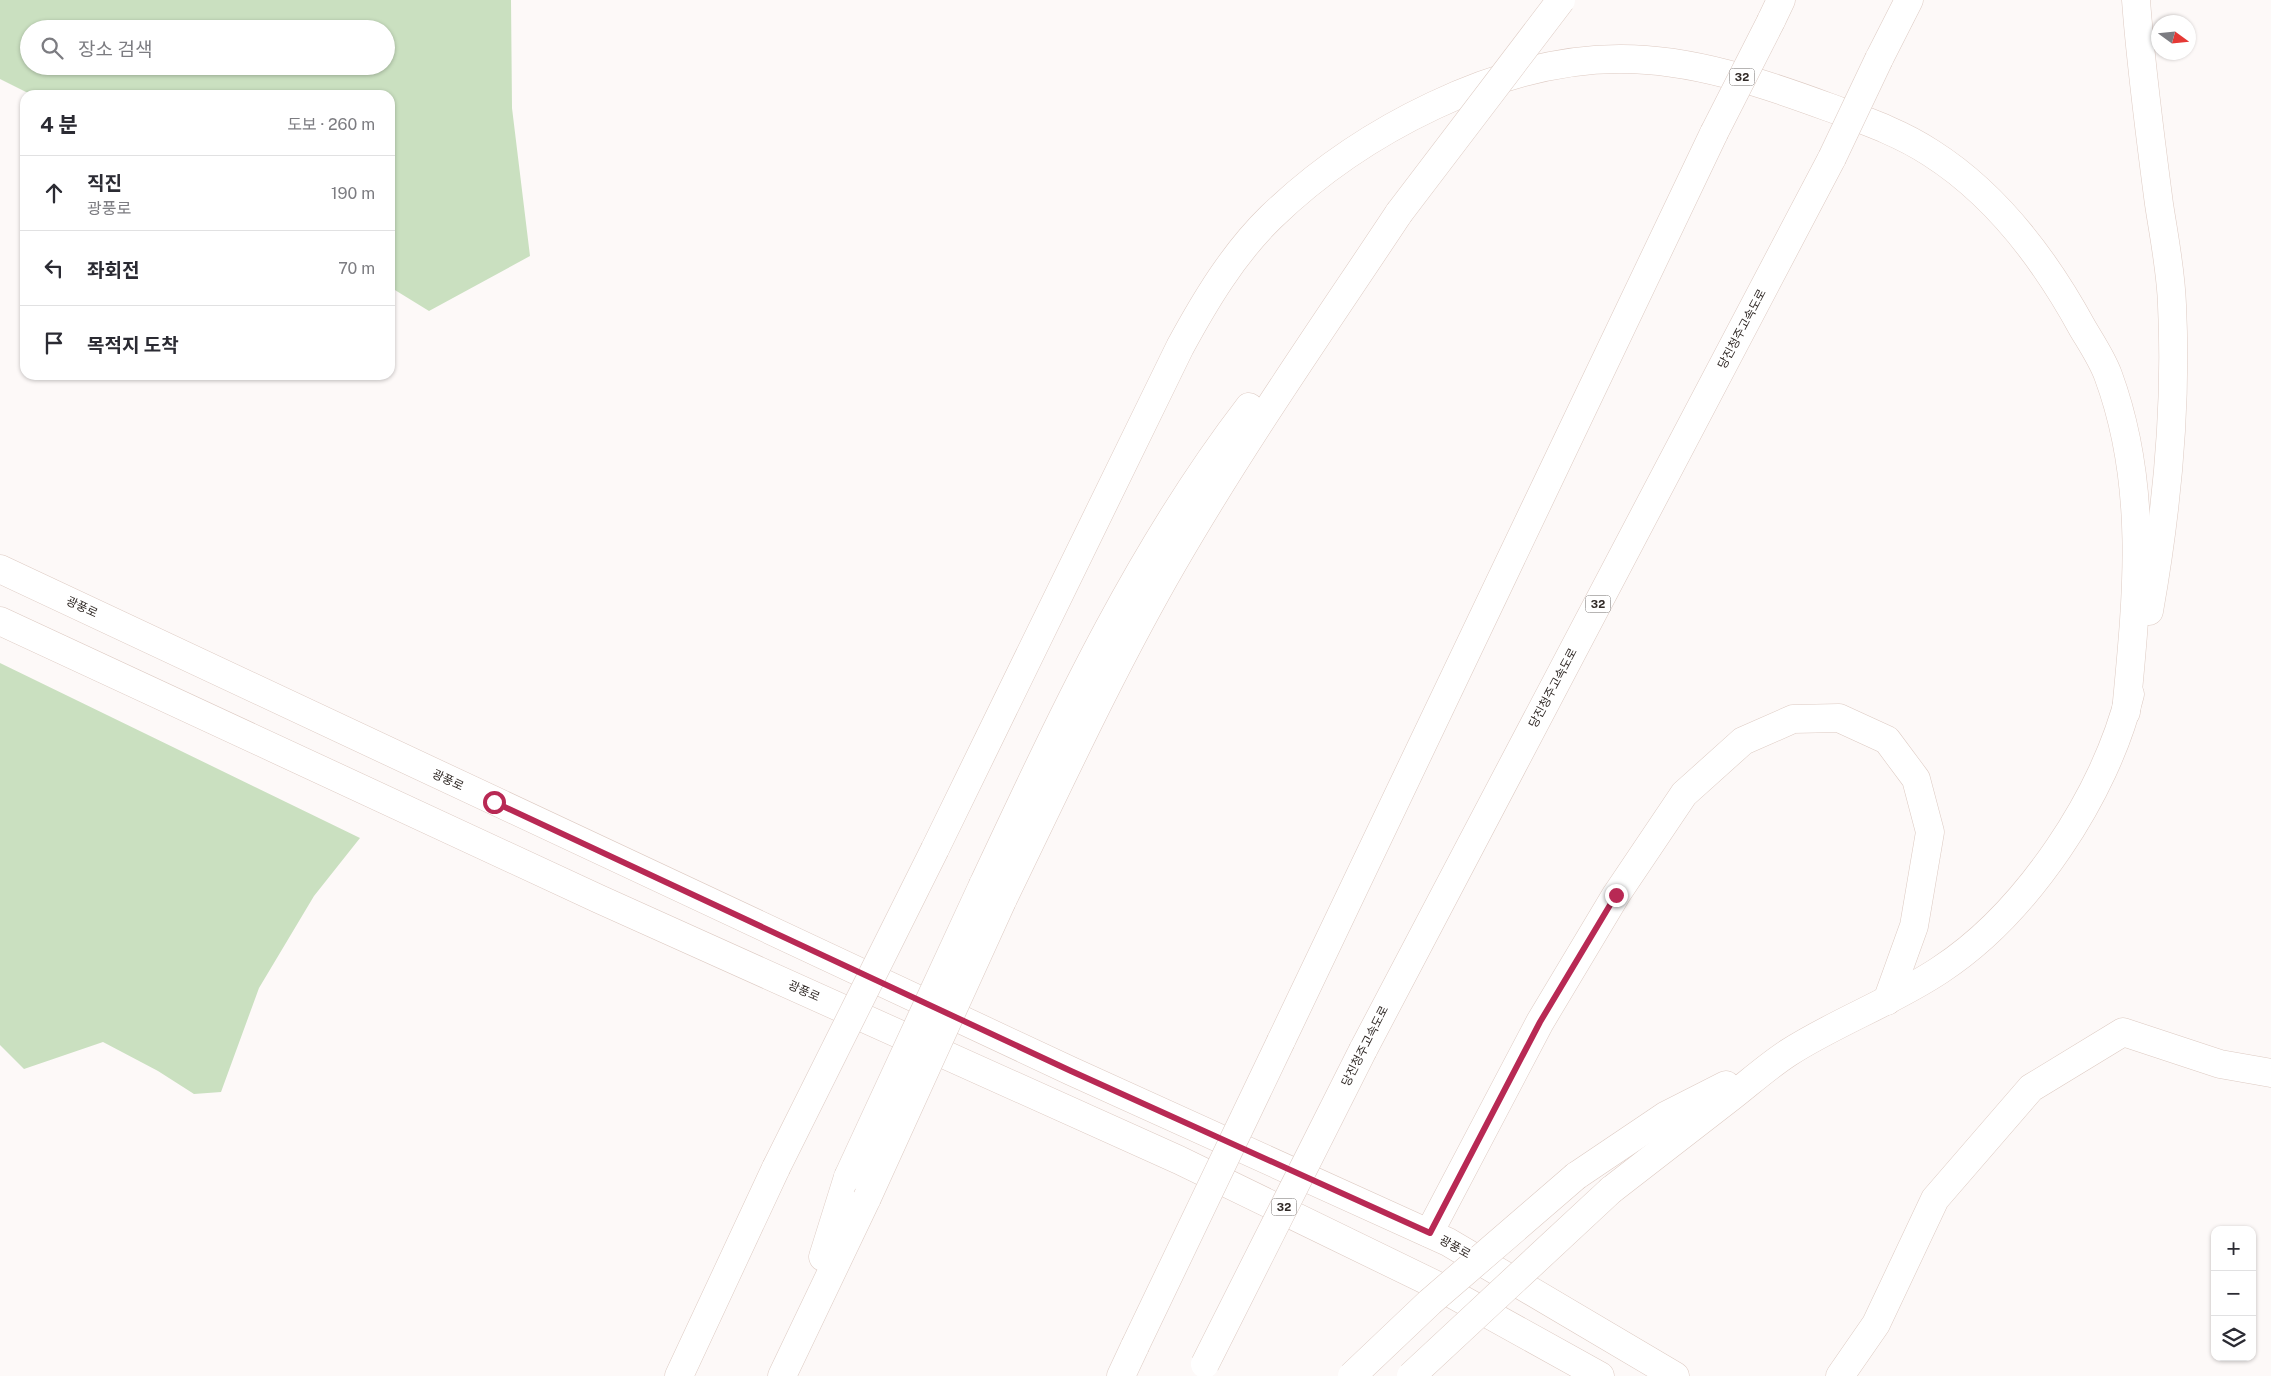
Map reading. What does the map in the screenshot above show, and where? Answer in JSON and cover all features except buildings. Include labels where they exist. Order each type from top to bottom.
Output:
[{"type":"main road","points":[[795,1349],[848,1177],[992,893],[1078,746],[1172,564],[1248,438],[1399,214],[1561,0]]},
{"type":"main road","name":"당진청주고속도로","points":[[1202,1370],[1363,1050],[1832,158],[1909,0]]},
{"type":"main road","points":[[1352,1376],[1430,1302],[1576,1176],[1666,1116],[1887,1001],[1941,969],[1968,948],[2027,891],[2057,851],[2110,753],[2126,712],[2146,629],[2161,544],[2171,452],[2174,375],[2172,303],[2142,78],[2136,0]]},
{"type":"main road","name":"32","points":[[1121,1376],[1714,133],[1776,10]]},
{"type":"main road","points":[[679,1376],[776,1168],[935,849],[1180,347],[1201,308],[1243,248],[1269,218],[1355,150],[1388,129],[1493,81],[1570,63],[1622,59],[1687,66],[1775,88],[1870,122],[1914,142],[1934,154],[1988,198],[2015,227],[2063,291],[2103,365],[2126,435],[2134,475],[2138,540],[2135,618],[2126,712]]},
{"type":"main road","name":"광풍로","points":[[0,569],[1071,1071],[1430,1233],[1675,1376]]},
{"type":"main road","name":"광풍로","points":[[0,621],[599,898],[1179,1160],[1436,1285],[1600,1376]]},
{"type":"main road","points":[[1430,1233],[1540,1022],[1616,895],[1684,794],[1743,740],[1793,719],[1839,718],[1887,740],[1916,779],[1930,832],[1914,926],[1887,1001]]},
{"type":"main road","points":[[782,1376],[866,1198],[992,893]]},
{"type":"main road","points":[[1840,1376],[1876,1324],[1935,1199],[2031,1088],[2123,1032],[2220,1064],[2271,1073]]},
{"type":"main road","points":[[1411,1376],[1611,1190],[1787,1053]]},
{"type":"green space","points":[[0,0],[511,0],[512,108],[530,256],[429,311],[395,290],[395,90],[22,90],[0,79]]},
{"type":"green space","points":[[0,663],[360,838],[314,896],[259,988],[221,1092],[194,1094],[158,1071],[103,1042],[24,1069],[0,1045]]},
{"type":"route","points":[[494,802],[1071,1071],[1430,1233],[1472,1156],[1540,1022],[1616,895]]}]
